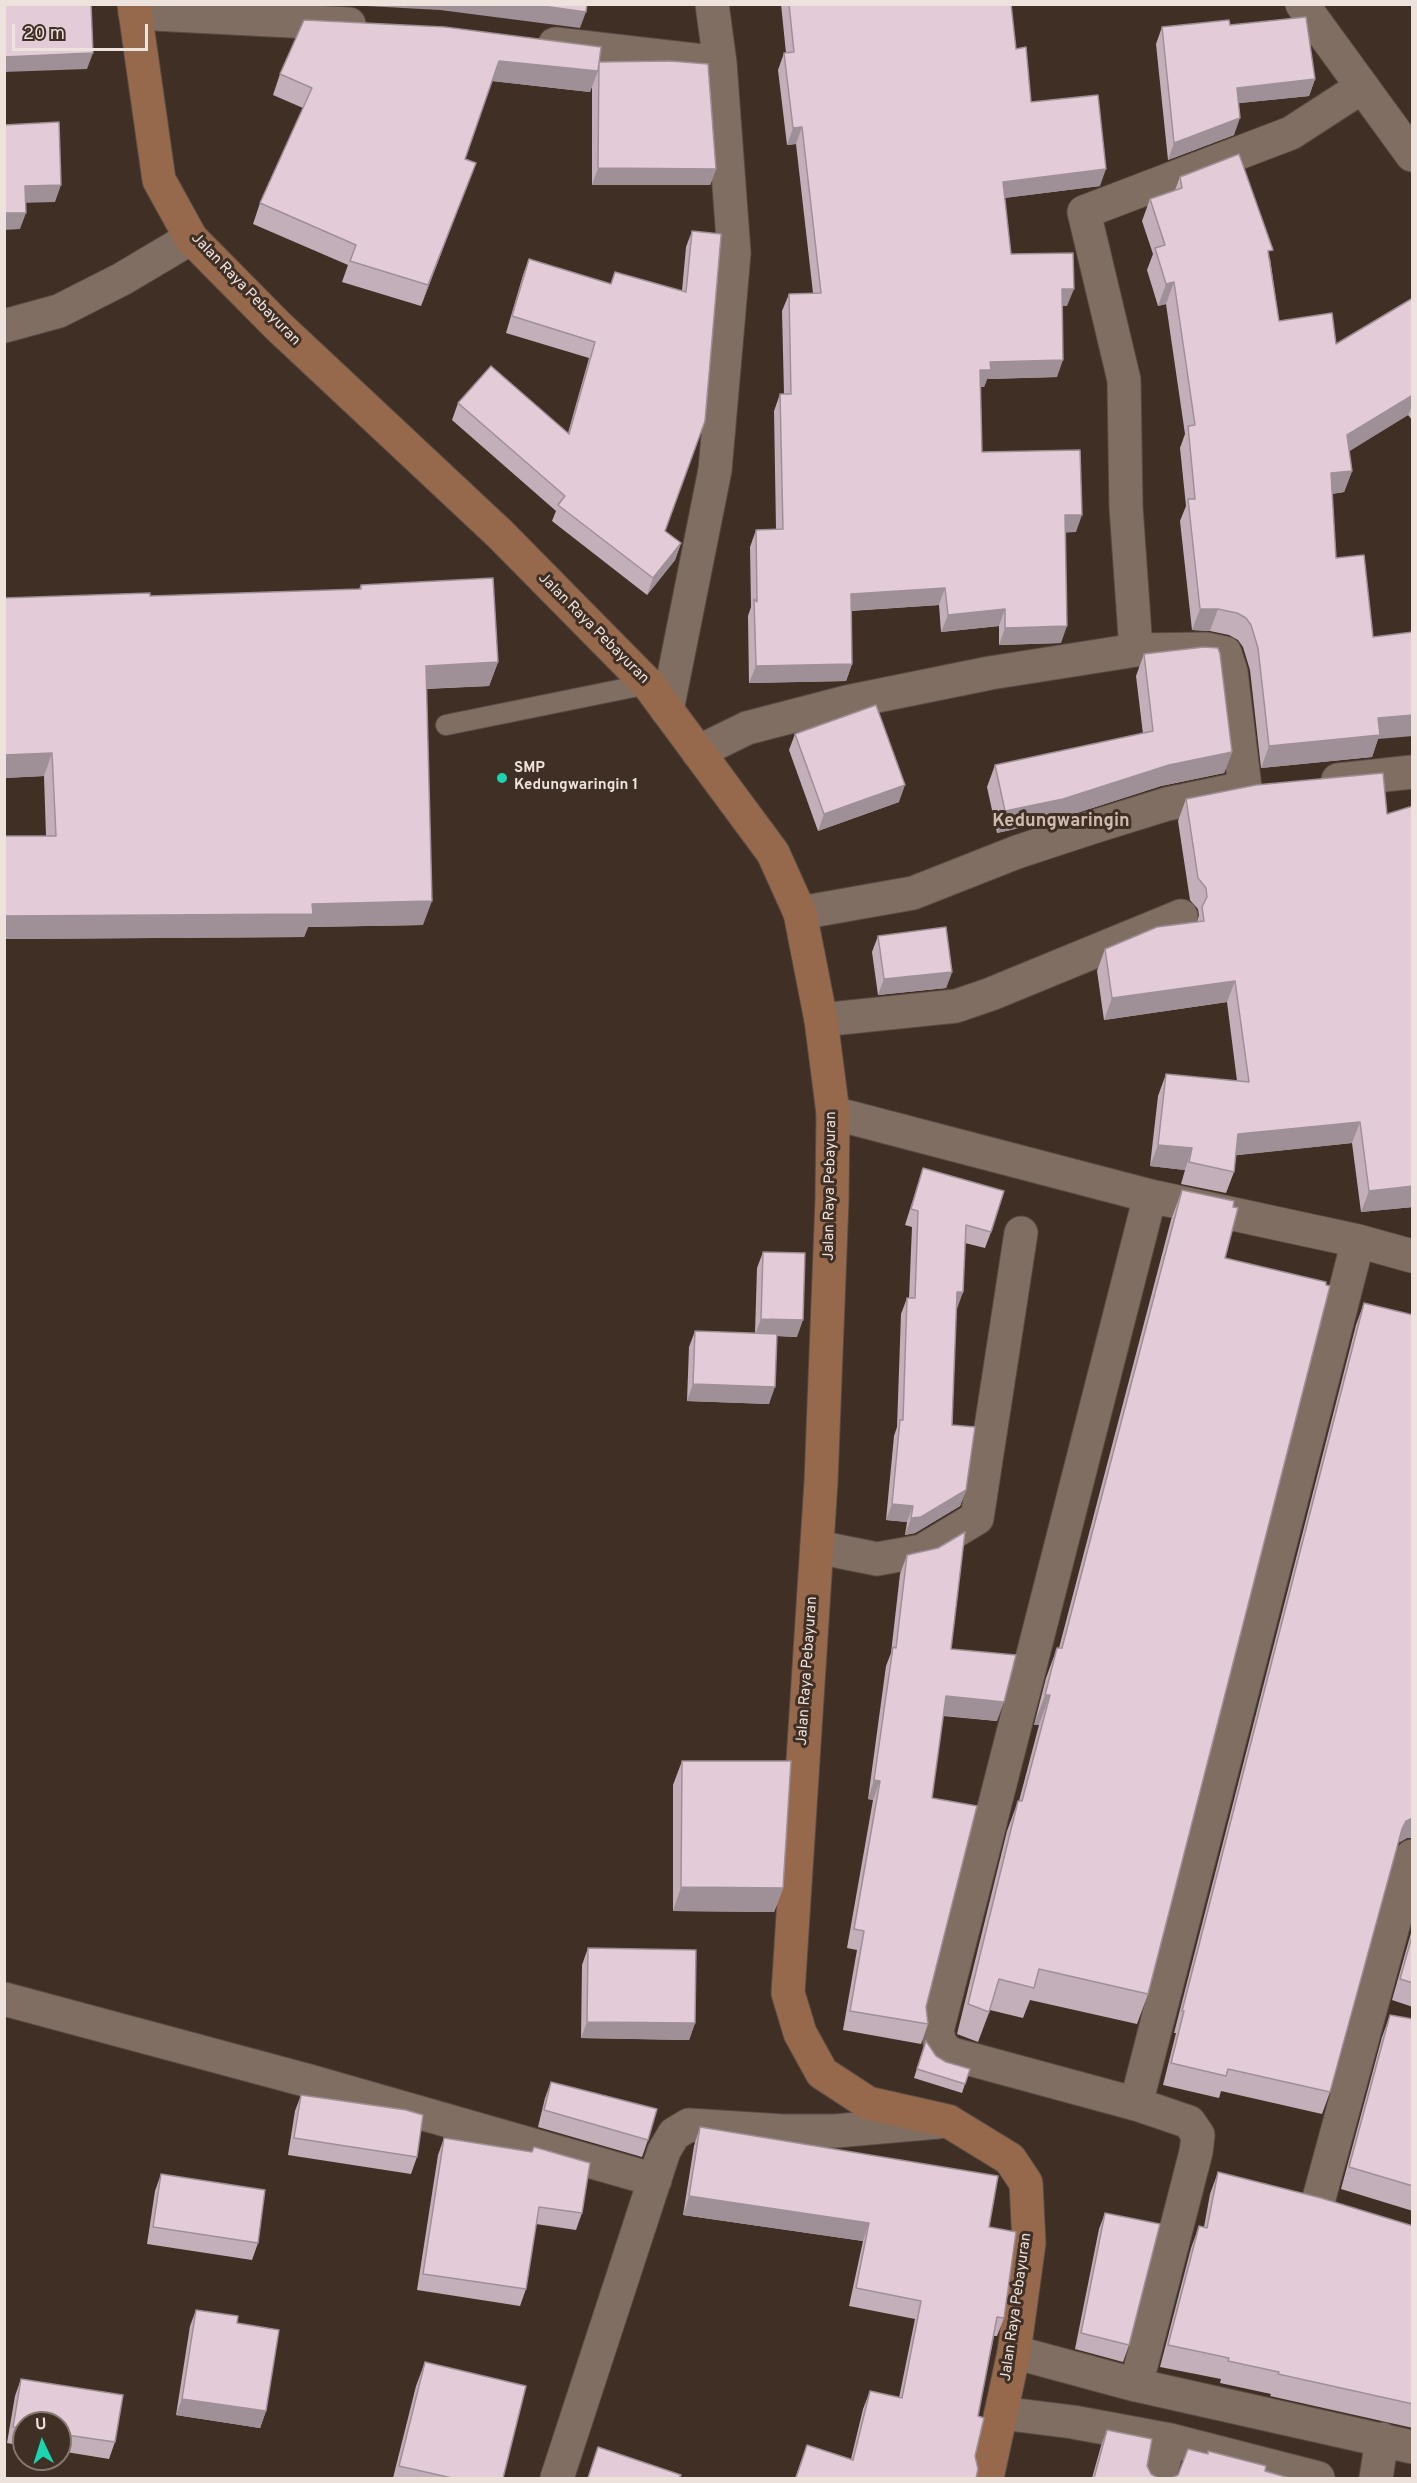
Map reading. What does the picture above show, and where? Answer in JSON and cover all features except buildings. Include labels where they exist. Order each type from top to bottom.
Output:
[{"type":"main road","name":"Jalan Raya Pebayuran","points":[[134,9],[159,180],[191,238],[278,326],[500,534],[648,684],[772,853],[800,913],[821,1020],[833,1113],[826,1361],[788,1993],[800,2034],[822,2073],[868,2103],[948,2121],[981,2139],[1010,2159],[1026,2183],[1029,2243],[1014,2352],[987,2478]]},
{"type":"street","points":[[667,710],[715,470],[734,253],[720,63],[712,4]]},
{"type":"street","points":[[1302,4],[1362,87],[1403,119],[1413,155]]},
{"type":"street","points":[[134,9],[380,26]]},
{"type":"street","points":[[520,39],[671,59],[720,63]]},
{"type":"street","points":[[1136,650],[1126,507],[1124,380],[1084,212],[1291,133],[1362,87]]},
{"type":"street","points":[[4,326],[58,312],[122,279],[191,238]]},
{"type":"street","points":[[698,752],[747,728],[847,702],[990,673],[1136,650],[1206,649],[1225,653],[1231,672],[1245,788]]},
{"type":"street","points":[[1312,782],[1413,772]]},
{"type":"street","points":[[800,913],[913,892],[1017,852],[1167,804],[1245,788],[1278,785]]},
{"type":"street","points":[[821,1020],[956,1006],[991,994],[1181,915]]},
{"type":"street","points":[[833,1113],[1150,1196],[1358,1241],[1413,1256]]},
{"type":"street","points":[[1136,2385],[1198,2134],[1189,2122],[1136,2104],[948,2054],[940,2043],[937,2031],[1150,1196]]},
{"type":"street","points":[[816,1547],[877,1559],[921,1551],[977,1518],[1022,1233]]},
{"type":"street","points":[[1136,2104],[1358,1241]]},
{"type":"street","points":[[1318,2202],[1413,1856]]},
{"type":"street","points":[[4,1999],[309,2081],[655,2180]]},
{"type":"street","points":[[1370,2014],[1402,2022]]},
{"type":"street","points":[[557,2478],[664,2151],[674,2134],[689,2125],[783,2131],[835,2131],[948,2121]]},
{"type":"street","points":[[1190,2169],[1222,2177]]},
{"type":"street","points":[[1286,2194],[1350,2211]]},
{"type":"street","points":[[1014,2352],[1136,2385],[1397,2443],[1376,2478]]},
{"type":"street","points":[[1001,2413],[1073,2422],[1170,2440],[1318,2478]]},
{"type":"street","points":[[1159,2478],[1170,2440]]},
{"type":"lane","points":[[446,725],[648,684]]},
{"type":"place","name":"SMP Kedungwaringin 1","points":[[502,778]]},
{"type":"district","name":"Kedungwaringin","points":[[1061,822]]}]
